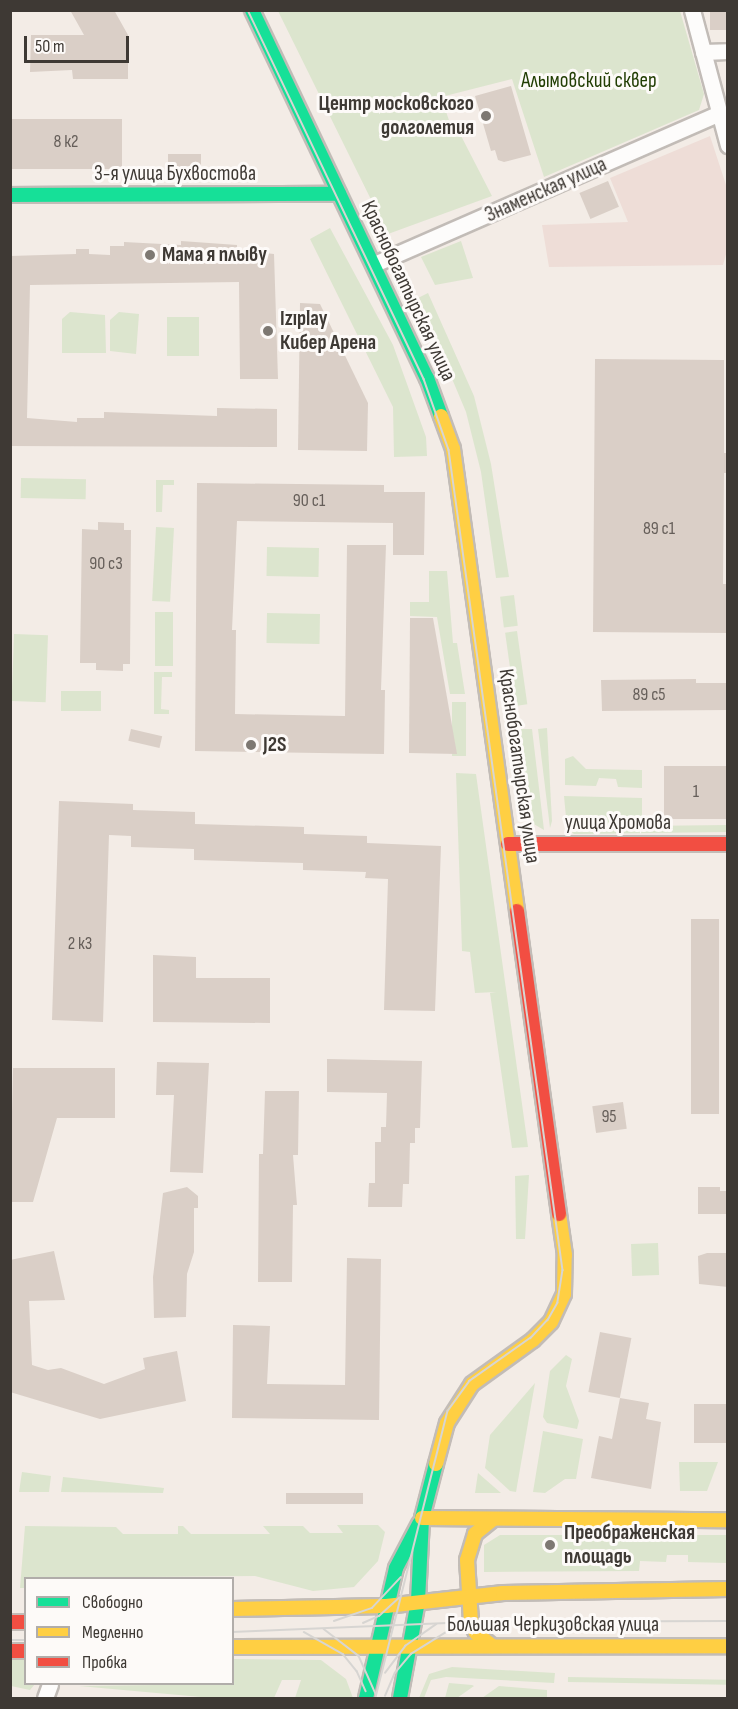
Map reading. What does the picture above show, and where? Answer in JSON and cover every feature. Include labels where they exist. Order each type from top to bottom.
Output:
[{"type":"main road","name":"Краснобогатырская улица","points":[[252,10],[427,378],[453,449],[566,1282],[561,1304],[547,1327],[472,1384],[456,1403],[443,1435],[422,1518],[418,1601],[412,1646],[400,1698]]},
{"type":"main road","name":"3-я улица Бухвостова","points":[[10,195],[339,194]]},
{"type":"main road","name":"улица Хромова","points":[[508,844],[728,844]]},
{"type":"main road","name":"Краснобогатырская улица","points":[[366,1698],[396,1568],[422,1518]]},
{"type":"main road","points":[[422,1518],[728,1520]]},
{"type":"main road","points":[[492,1520],[479,1527],[471,1541],[467,1560],[468,1596],[476,1633],[492,1646]]},
{"type":"main road","name":"Большая Черкизовская улица","points":[[386,1606],[468,1596],[728,1589]]},
{"type":"main road","points":[[234,1608],[386,1606]]},
{"type":"main road","points":[[234,1647],[379,1646]]},
{"type":"main road","name":"Большая Черкизовская улица","points":[[379,1646],[728,1646]]},
{"type":"street","points":[[692,10],[728,145]]},
{"type":"street","points":[[703,51],[728,51]]},
{"type":"street","name":"Знаменская улица","points":[[374,264],[718,114]]},
{"type":"shaded area","points":[[710,136],[727,188],[727,251],[723,265],[549,267],[542,225],[628,222],[610,178]]},
{"type":"green space","name":"Алымовский сквер","points":[[278,11],[680,11],[704,94],[699,110],[544,177],[512,79],[441,97],[452,129],[457,128],[492,196],[388,234]]},
{"type":"green space","points":[[330,228],[393,345],[426,437],[427,456],[394,457],[393,407],[310,239]]},
{"type":"green space","points":[[461,241],[473,278],[435,285],[421,257]]},
{"type":"green space","points":[[428,293],[474,396],[491,464],[509,577],[496,578],[481,472],[466,412],[418,298]]},
{"type":"green space","points":[[70,312],[105,315],[106,353],[62,353],[62,319]]},
{"type":"green space","points":[[119,312],[139,314],[136,354],[110,351],[110,320]]},
{"type":"green space","points":[[167,317],[199,317],[199,356],[167,356]]},
{"type":"green space","points":[[21,478],[86,479],[86,499],[21,498]]},
{"type":"green space","points":[[156,480],[174,480],[174,485],[163,485],[162,512],[156,512]]},
{"type":"green space","points":[[156,527],[174,528],[170,602],[152,601]]},
{"type":"green space","points":[[267,547],[319,548],[318,577],[266,576]]},
{"type":"green space","points":[[429,571],[447,571],[453,643],[457,643],[465,694],[450,694],[437,617],[410,616],[410,602],[429,602]]},
{"type":"green space","points":[[514,595],[518,626],[504,627],[500,597]]},
{"type":"green space","points":[[155,612],[173,612],[173,666],[155,666]]},
{"type":"green space","points":[[267,613],[320,614],[319,644],[266,643]]},
{"type":"green space","points":[[517,631],[527,704],[515,706],[505,633]]},
{"type":"green space","points":[[14,634],[48,635],[46,702],[12,701]]},
{"type":"green space","points":[[154,672],[172,672],[172,677],[162,677],[161,709],[169,710],[169,714],[154,714]]},
{"type":"green space","points":[[61,691],[101,691],[101,711],[61,711]]},
{"type":"green space","points":[[452,702],[466,702],[466,756],[452,756]]},
{"type":"green space","points":[[547,728],[552,821],[550,828],[538,729]]},
{"type":"green space","points":[[518,729],[532,729],[544,830],[532,823]]},
{"type":"green space","points":[[573,756],[586,769],[642,770],[642,788],[618,787],[616,779],[599,778],[596,786],[565,785],[565,759]]},
{"type":"green space","points":[[456,773],[476,774],[528,1147],[512,1148],[490,993],[496,992],[475,993],[470,952],[462,951]]},
{"type":"green space","points":[[564,796],[642,798],[642,826],[727,825],[727,832],[574,834],[567,828]]},
{"type":"green space","points":[[529,1175],[525,1239],[516,1239],[515,1176]]},
{"type":"green space","points":[[658,1243],[659,1275],[632,1276],[631,1244]]},
{"type":"green space","points":[[566,1355],[572,1359],[566,1386],[579,1421],[577,1429],[547,1423],[543,1417],[550,1371]]},
{"type":"green space","points":[[535,1383],[516,1492],[510,1491],[485,1468],[490,1435]]},
{"type":"green space","points":[[543,1431],[583,1439],[576,1479],[565,1479],[545,1493],[533,1492]]},
{"type":"green space","points":[[679,1462],[718,1462],[707,1491],[680,1491]]},
{"type":"green space","points":[[22,1472],[51,1476],[49,1492],[19,1492]]},
{"type":"green space","points":[[478,1473],[501,1493],[475,1493]]},
{"type":"green space","points":[[63,1477],[164,1488],[163,1493],[61,1492]]},
{"type":"green space","points":[[337,1525],[378,1525],[385,1532],[378,1561],[354,1587],[313,1591],[255,1576],[24,1577],[24,1588],[20,1588],[25,1526],[116,1527],[123,1534],[178,1534],[178,1526],[183,1526],[191,1534],[270,1534],[263,1526],[303,1526],[310,1533],[343,1533]]},
{"type":"green space","points":[[500,1535],[727,1535],[727,1563],[688,1562],[688,1555],[667,1555],[666,1562],[640,1561],[639,1571],[484,1572],[484,1545]]},
{"type":"green space","points":[[10,1658],[24,1658],[24,1685],[34,1685],[30,1690],[11,1686]]},
{"type":"green space","points":[[234,1659],[321,1660],[346,1679],[353,1698],[295,1698],[301,1680],[282,1680],[274,1698],[212,1698],[79,1686],[234,1685]]},
{"type":"green space","points":[[452,1667],[555,1673],[554,1683],[446,1677],[431,1680],[424,1698],[419,1698],[429,1674]]},
{"type":"green space","points":[[568,1677],[727,1680],[727,1685],[568,1682]]},
{"type":"green space","points":[[449,1683],[474,1686],[457,1698],[445,1698]]},
{"type":"green space","points":[[499,1686],[547,1690],[547,1698],[482,1698]]},
{"type":"building","points":[[70,10],[114,10],[128,35],[128,79],[73,79],[72,70],[30,72],[31,35],[84,35]]},
{"type":"building","points":[[710,10],[728,10],[728,30],[710,30]]},
{"type":"building","points":[[511,86],[531,155],[504,162],[498,160],[495,150],[491,151],[475,96]]},
{"type":"building","points":[[10,119],[122,119],[122,169],[10,169]]},
{"type":"building","points":[[168,154],[201,154],[201,179],[168,179]]},
{"type":"building","points":[[608,181],[619,207],[590,219],[579,193]]},
{"type":"building","points":[[181,241],[237,245],[237,250],[274,254],[278,379],[240,379],[239,282],[30,285],[27,418],[77,422],[77,418],[104,418],[104,412],[217,416],[217,408],[277,409],[277,447],[10,446],[10,256],[76,254],[76,249],[89,249],[89,254],[110,255],[110,246],[124,246],[124,242],[181,245]]},
{"type":"building","points":[[300,303],[320,304],[368,403],[367,451],[298,450]]},
{"type":"building","points":[[595,359],[724,360],[724,453],[728,453],[728,473],[724,473],[723,584],[728,584],[728,633],[593,632]]},
{"type":"building","points":[[197,483],[384,485],[384,492],[425,492],[424,555],[393,555],[393,523],[237,521],[232,630],[236,630],[235,714],[345,716],[347,545],[386,545],[381,690],[385,690],[384,754],[195,751]]},
{"type":"building","points":[[98,522],[124,523],[124,530],[131,530],[130,664],[123,664],[123,671],[96,670],[96,663],[80,663],[82,529],[98,530]]},
{"type":"building","points":[[410,618],[433,618],[457,754],[409,753]]},
{"type":"building","points":[[696,679],[696,683],[728,683],[728,710],[602,711],[601,680]]},
{"type":"building","points":[[131,729],[162,736],[159,748],[128,741]]},
{"type":"building","points":[[664,766],[728,766],[728,819],[664,819]]},
{"type":"building","points":[[59,801],[133,804],[133,810],[195,812],[195,824],[304,827],[304,834],[367,836],[367,843],[441,846],[435,1011],[384,1010],[388,879],[365,878],[366,872],[303,870],[303,863],[194,860],[194,849],[131,847],[131,836],[109,835],[103,1022],[52,1020]]},
{"type":"building","points":[[691,919],[719,919],[719,1114],[691,1114]]},
{"type":"building","points":[[153,955],[196,957],[196,978],[270,978],[270,1023],[153,1022]]},
{"type":"building","points":[[327,1059],[422,1061],[420,1128],[415,1128],[415,1143],[410,1143],[409,1184],[403,1184],[402,1207],[368,1207],[369,1183],[375,1183],[375,1142],[381,1142],[381,1127],[386,1127],[387,1093],[327,1092]]},
{"type":"building","points":[[157,1062],[209,1063],[203,1173],[170,1172],[174,1095],[156,1095]]},
{"type":"building","points":[[13,1068],[115,1068],[115,1118],[57,1118],[33,1202],[10,1202]]},
{"type":"building","points":[[265,1091],[299,1091],[298,1155],[293,1155],[297,1205],[293,1205],[292,1282],[258,1282],[259,1154],[263,1154]]},
{"type":"building","points":[[623,1102],[627,1129],[596,1133],[592,1106]]},
{"type":"building","points":[[187,1187],[198,1196],[198,1208],[194,1208],[194,1252],[187,1274],[186,1317],[154,1318],[153,1277],[163,1193]]},
{"type":"building","points":[[698,1187],[720,1187],[720,1191],[728,1191],[728,1214],[698,1214]]},
{"type":"building","points":[[54,1251],[65,1300],[29,1301],[32,1365],[48,1370],[61,1368],[104,1384],[145,1369],[143,1358],[177,1351],[186,1401],[100,1419],[10,1392],[10,1260]]},
{"type":"building","points":[[707,1253],[728,1253],[728,1287],[699,1284],[698,1256]]},
{"type":"building","points":[[347,1258],[381,1259],[379,1420],[232,1418],[233,1325],[270,1326],[267,1384],[345,1385]]},
{"type":"building","points":[[600,1332],[631,1338],[620,1398],[588,1392]]},
{"type":"building","points":[[620,1398],[649,1403],[646,1419],[661,1422],[651,1489],[591,1478],[599,1436],[612,1439]]},
{"type":"building","points":[[694,1404],[728,1404],[728,1443],[694,1443]]},
{"type":"building","points":[[286,1493],[363,1493],[363,1504],[286,1504]]},
{"type":"tram line","points":[[248,10],[424,379],[449,450],[563,1270],[558,1303],[548,1320],[531,1338],[470,1381],[448,1411],[376,1698]]},
{"type":"tram line","points":[[334,1621],[372,1608],[401,1577]]},
{"type":"tram line","points":[[363,1623],[379,1616],[399,1598]]},
{"type":"tram line","points":[[234,1632],[471,1622],[728,1621]]},
{"type":"tram line","points":[[385,1673],[405,1646],[436,1624]]},
{"type":"tram line","points":[[385,1696],[395,1673],[411,1654],[456,1626]]},
{"type":"tram line","points":[[324,1629],[359,1656],[376,1694]]},
{"type":"tram line","points":[[304,1632],[343,1654],[357,1671],[366,1691]]},
{"type":"tram line","points":[[10,1640],[24,1640]]},
{"type":"traffic: fast","points":[[252,10],[427,378],[441,416]]},
{"type":"traffic: fast","points":[[10,195],[339,194]]},
{"type":"traffic: fast","points":[[400,1698],[418,1601],[422,1518],[436,1464]]},
{"type":"traffic: fast","points":[[366,1698],[396,1568],[419,1524]]},
{"type":"traffic: slow","points":[[441,416],[453,449],[517,911]]},
{"type":"traffic: slow","points":[[436,1464],[447,1423],[472,1384],[533,1340],[551,1322],[564,1294],[565,1255],[559,1214]]},
{"type":"traffic: slow","points":[[422,1518],[728,1520]]},
{"type":"traffic: slow","points":[[492,1520],[475,1534],[467,1560],[471,1622],[476,1633],[492,1646]]},
{"type":"traffic: slow","points":[[234,1609],[386,1606],[503,1593],[728,1589]]},
{"type":"traffic: slow","points":[[234,1647],[728,1646]]},
{"type":"traffic: jam","points":[[508,844],[728,844]]},
{"type":"traffic: jam","points":[[517,911],[559,1214]]},
{"type":"traffic: jam","points":[[10,1622],[24,1622]]},
{"type":"traffic: jam","points":[[10,1651],[24,1651]]},
{"type":"place","name":"Центр московского долголетия","points":[[486,116]]},
{"type":"place","name":"Мама я плыву","points":[[150,255]]},
{"type":"place","name":"Izıplay Кибер Арена","points":[[268,331]]},
{"type":"place","name":"J2S","points":[[251,745]]},
{"type":"place","name":"Преображенская площадь","points":[[550,1545]]}]
